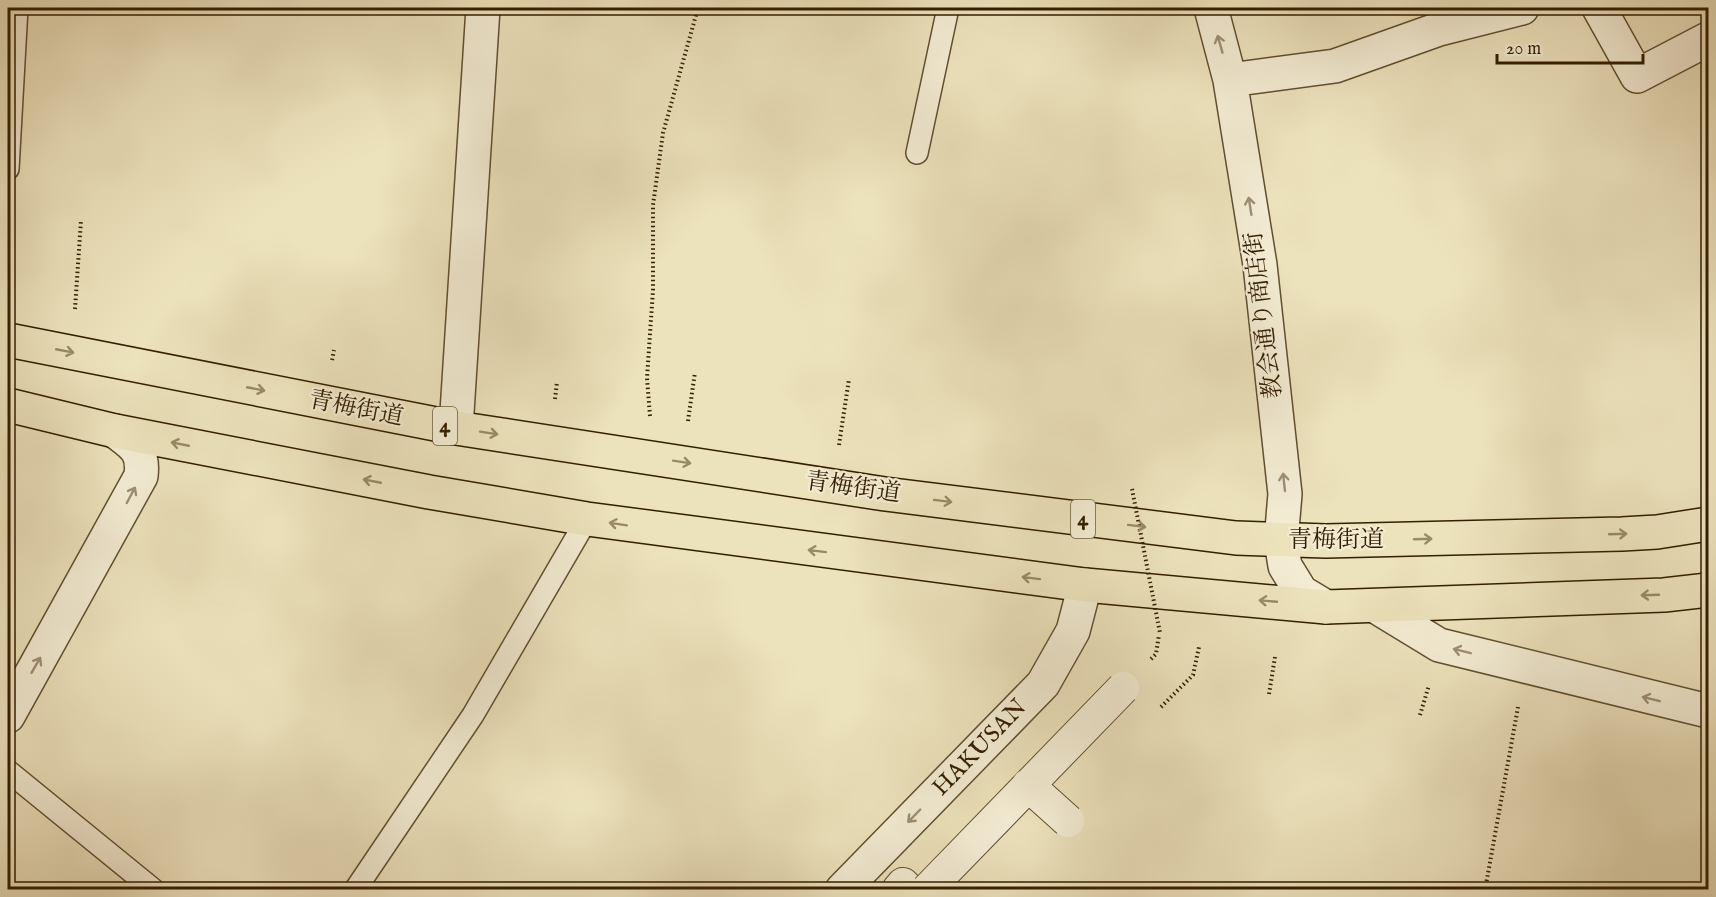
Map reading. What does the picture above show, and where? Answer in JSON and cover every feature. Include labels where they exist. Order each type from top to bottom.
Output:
[{"type":"main road","name":"青梅街道","points":[[8,340],[456,428],[885,494],[1236,538],[1281,541],[1657,532],[1708,524]]},
{"type":"main road","points":[[8,405],[115,431],[429,492],[587,519],[1084,585],[1326,607],[1664,595],[1708,590]]},
{"type":"street","points":[[456,428],[483,8]]},
{"type":"street","name":"教会通り商店街","points":[[1211,8],[1230,80],[1263,288],[1285,494],[1281,541],[1286,567],[1301,592],[1326,607]]},
{"type":"street","points":[[1230,80],[1335,66],[1439,29],[1522,8]]},
{"type":"street","points":[[1599,8],[1637,76],[1708,39]]},
{"type":"street","points":[[8,716],[141,476],[142,461],[135,447],[115,431]]},
{"type":"street","name":"HAKUSAN","points":[[842,890],[1042,684],[1060,659],[1073,631],[1084,585]]},
{"type":"street","points":[[1375,606],[1439,645],[1708,711]]},
{"type":"street","points":[[927,890],[1123,688]]},
{"type":"street","points":[[1028,785],[1068,821]]},
{"type":"street","points":[[898,890],[903,884],[909,890]]},
{"type":"lane","points":[[8,169],[17,8]]},
{"type":"lane","points":[[917,153],[948,8]]},
{"type":"lane","points":[[355,890],[473,714],[587,519]]},
{"type":"lane","points":[[1657,532],[1689,534],[1708,542]]},
{"type":"lane","points":[[8,771],[154,890]]},
{"type":"path","points":[[650,416],[647,378],[653,290],[653,205],[663,133],[698,8]]},
{"type":"path","points":[[75,309],[81,220]]},
{"type":"path","points":[[332,360],[334,350]]},
{"type":"path","points":[[688,422],[695,372]]},
{"type":"path","points":[[839,446],[849,380]]},
{"type":"path","points":[[555,400],[557,382]]},
{"type":"path","points":[[1132,489],[1160,633]]},
{"type":"path","points":[[1269,694],[1275,657]]},
{"type":"path","points":[[1420,715],[1429,684]]},
{"type":"path","points":[[1485,890],[1519,703]]}]
